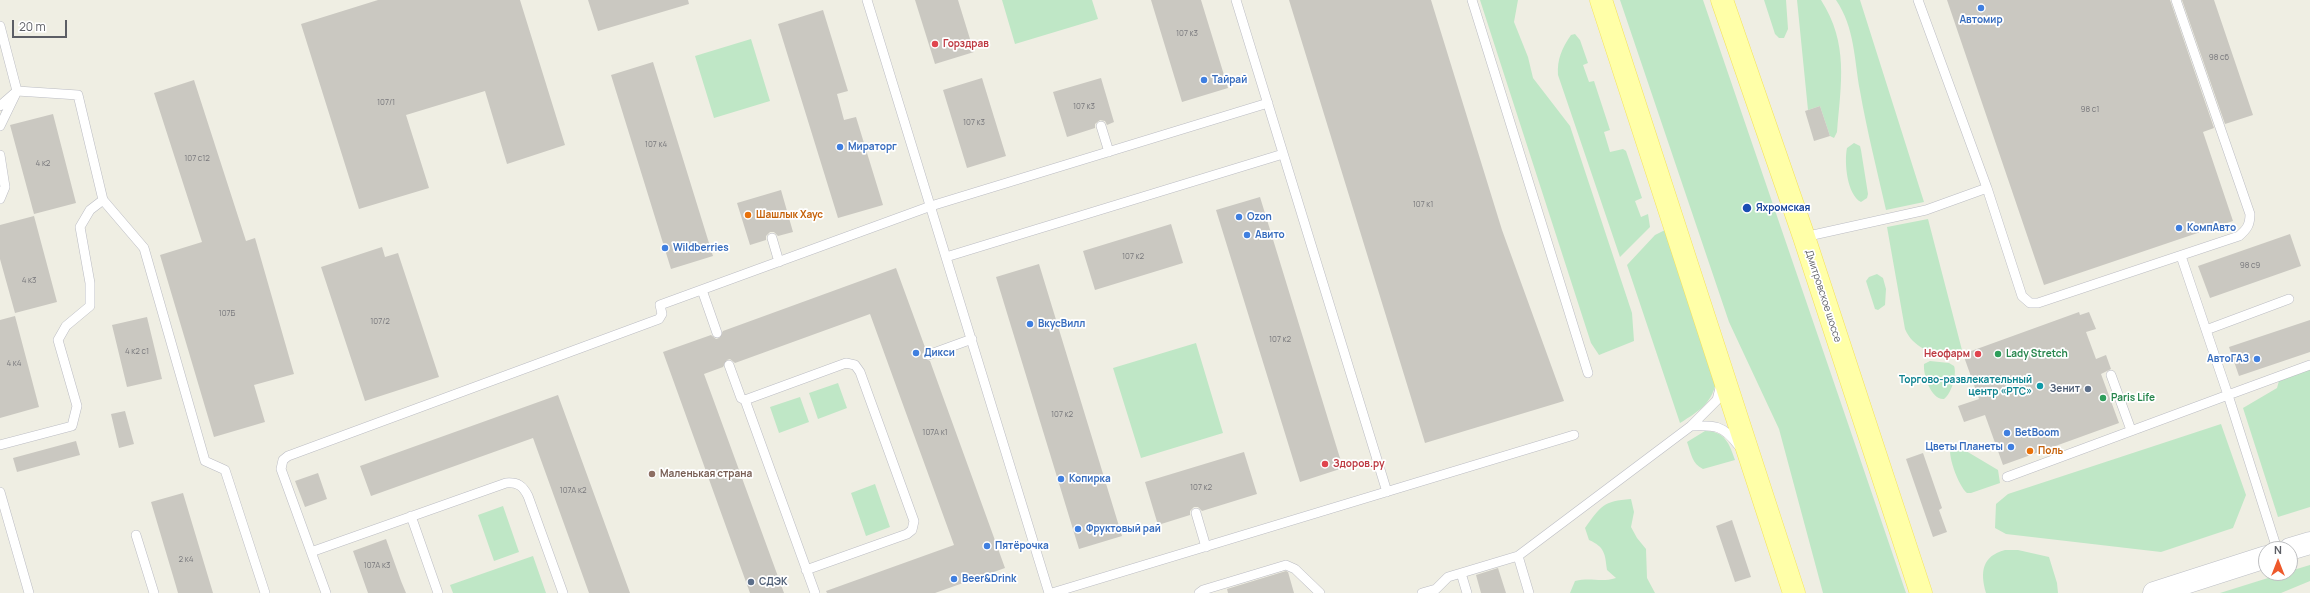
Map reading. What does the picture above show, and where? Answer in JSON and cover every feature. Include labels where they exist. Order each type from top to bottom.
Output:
[{"type":"main road","points":[[1601,0],[1720,361],[1794,593]]},
{"type":"main road","name":"Дмитровское шоссе","points":[[1722,0],[1804,237],[1920,593]]},
{"type":"main road","points":[[2298,547],[2310,543]]},
{"type":"main road","points":[[2154,593],[2258,560]]},
{"type":"lane","points":[[867,0],[1050,593],[1574,435]]},
{"type":"lane","points":[[1236,0],[1387,492]]},
{"type":"lane","points":[[1472,0],[1588,373]]},
{"type":"lane","points":[[1918,0],[1987,188],[2022,296],[2030,303],[2038,303],[2056,299],[2239,236],[2246,230],[2250,223],[2250,214],[2176,0]]},
{"type":"lane","points":[[0,26],[17,91],[0,126]]},
{"type":"lane","points":[[0,106],[17,91],[78,95],[103,200],[144,248],[205,461],[226,470],[265,593]]},
{"type":"lane","points":[[326,593],[281,469],[283,460],[288,456],[659,319],[662,314],[660,305],[931,206],[1268,103]]},
{"type":"lane","points":[[1101,126],[1109,152]]},
{"type":"lane","points":[[946,257],[1283,154]]},
{"type":"lane","points":[[0,155],[5,187],[0,199]]},
{"type":"lane","points":[[1804,237],[1926,210],[1987,188]]},
{"type":"lane","points":[[0,445],[72,426],[77,406],[58,340],[66,326],[90,306],[90,283],[80,227],[90,210],[103,200]]},
{"type":"lane","points":[[772,238],[779,262]]},
{"type":"lane","points":[[2181,256],[2228,395],[2274,541]]},
{"type":"lane","points":[[702,290],[717,333]]},
{"type":"lane","points":[[2206,330],[2290,299]]},
{"type":"lane","points":[[928,355],[972,339]]},
{"type":"lane","points":[[1422,593],[1436,589],[1448,577],[1518,556],[1691,426],[1717,400],[1721,390],[1720,361]]},
{"type":"lane","points":[[745,400],[846,363],[854,365],[860,372],[914,521],[912,530],[908,534],[806,570]]},
{"type":"lane","points":[[729,365],[741,398],[745,400],[815,593]]},
{"type":"lane","points":[[2007,477],[2310,365]]},
{"type":"lane","points":[[2111,375],[2131,430]]},
{"type":"lane","points":[[1691,426],[1707,426],[1725,430],[1752,462]]},
{"type":"lane","points":[[311,552],[506,483],[520,484],[528,496],[563,593]]},
{"type":"lane","points":[[0,492],[29,593]]},
{"type":"lane","points":[[1196,513],[1206,547]]},
{"type":"lane","points":[[411,516],[438,593]]},
{"type":"lane","points":[[136,535],[154,593]]},
{"type":"lane","points":[[1518,556],[1529,593]]},
{"type":"lane","points":[[1199,593],[1203,590],[1286,565],[1295,569],[1320,593]]},
{"type":"lane","points":[[1461,573],[1467,593]]},
{"type":"green space","points":[[1002,0],[1092,0],[1098,19],[1015,44]]},
{"type":"green space","points":[[1480,0],[1518,0],[1514,22],[1528,57],[1533,78],[1570,126],[1632,313],[1634,341],[1599,355],[1591,343]]},
{"type":"green space","points":[[1620,0],[1703,0],[1906,593],[1823,593],[1779,429],[1729,322]]},
{"type":"green space","points":[[1764,0],[1786,0],[1788,29],[1784,38],[1779,38],[1775,34]]},
{"type":"green space","points":[[1797,0],[1821,0],[1830,16],[1836,32],[1841,64],[1841,80],[1837,132],[1834,138],[1830,136],[1820,106],[1808,110]]},
{"type":"green space","points":[[1836,0],[1860,0],[1924,202],[1886,210],[1863,106],[1853,44],[1847,22]]},
{"type":"green space","points":[[1575,34],[1580,40],[1588,63],[1583,65],[1589,82],[1594,81],[1610,130],[1604,132],[1610,152],[1623,149],[1626,151],[1642,198],[1635,201],[1641,217],[1648,214],[1650,227],[1620,257],[1558,75],[1559,59],[1565,44],[1571,35]]},
{"type":"green space","points":[[751,39],[770,101],[714,118],[695,56]]},
{"type":"green space","points":[[1854,143],[1860,146],[1868,194],[1867,198],[1861,202],[1852,193],[1846,169],[1847,148]]},
{"type":"green space","points":[[1928,219],[1963,354],[1938,354],[1922,348],[1909,337],[1905,329],[1887,227]]},
{"type":"green space","points":[[1667,229],[1717,379],[1709,400],[1700,410],[1680,423],[1627,265],[1655,235]]},
{"type":"green space","points":[[1877,274],[1883,278],[1886,289],[1885,305],[1878,310],[1875,309],[1866,281],[1869,277]]},
{"type":"green space","points":[[1196,343],[1223,433],[1141,458],[1113,368]]},
{"type":"green space","points":[[1930,361],[1949,363],[1954,366],[1955,374],[1953,383],[1944,399],[1935,396],[1926,380],[1924,364]]},
{"type":"green space","points":[[2310,367],[2310,507],[2278,517],[2243,408],[2277,388],[2280,377]]},
{"type":"green space","points":[[838,383],[847,408],[818,419],[809,393]]},
{"type":"green space","points":[[800,397],[809,422],[779,433],[770,407]]},
{"type":"green space","points":[[2221,424],[2246,495],[2233,528],[2161,552],[2006,534],[1995,528],[1996,504],[2008,494]]},
{"type":"green space","points":[[1705,431],[1717,433],[1722,436],[1731,448],[1735,460],[1703,469],[1699,467],[1692,458],[1687,442]]},
{"type":"green space","points":[[1952,445],[1956,445],[1998,470],[2000,483],[1967,493],[1960,484],[1954,469],[1950,454]]},
{"type":"green space","points":[[875,484],[890,527],[866,536],[851,493]]},
{"type":"green space","points":[[1631,499],[1634,512],[1631,527],[1637,538],[1646,549],[1647,578],[1655,593],[1570,593],[1575,581],[1616,578],[1607,570],[1606,560],[1601,548],[1589,540],[1585,528],[1595,514],[1608,503]]},
{"type":"green space","points":[[503,506],[519,552],[494,561],[478,515]]},
{"type":"green space","points":[[2005,550],[2018,550],[2049,557],[2057,583],[2058,593],[1986,593],[1983,572],[1987,561],[1991,556]]},
{"type":"green space","points":[[533,556],[546,593],[453,593],[450,585]]},
{"type":"green space","points":[[2310,565],[2310,581],[2281,593],[2220,593],[2258,581],[2298,581],[2298,569]]},
{"type":"building","points":[[378,0],[520,0],[565,145],[507,164],[485,91],[406,115],[429,188],[359,209],[301,24]]},
{"type":"building","points":[[588,0],[688,0],[689,4],[598,31]]},
{"type":"building","points":[[915,0],[958,0],[974,52],[935,64]]},
{"type":"building","points":[[1151,0],[1201,0],[1228,88],[1182,102]]},
{"type":"building","points":[[1289,0],[1431,0],[1502,230],[1564,401],[1425,443]]},
{"type":"building","points":[[1947,0],[2170,0],[2214,128],[2203,132],[2233,221],[2044,285]]},
{"type":"building","points":[[2182,0],[2214,0],[2253,115],[2225,124]]},
{"type":"building","points":[[823,10],[848,91],[837,94],[844,120],[856,117],[883,205],[838,218],[778,24]]},
{"type":"building","points":[[653,62],[713,256],[671,269],[611,75]]},
{"type":"building","points":[[982,78],[1006,156],[967,168],[943,90]]},
{"type":"building","points":[[1101,78],[1114,122],[1107,125],[1105,121],[1100,120],[1095,124],[1095,128],[1067,137],[1053,92]]},
{"type":"building","points":[[194,80],[246,241],[255,238],[294,374],[254,385],[265,422],[214,437],[160,255],[202,242],[154,93]]},
{"type":"building","points":[[1820,106],[1830,136],[1814,141],[1805,111]]},
{"type":"building","points":[[53,114],[76,203],[34,214],[10,125]]},
{"type":"building","points":[[781,190],[793,232],[778,236],[774,232],[770,232],[766,236],[766,240],[750,245],[737,203]]},
{"type":"building","points":[[1260,197],[1343,468],[1300,482],[1216,210]]},
{"type":"building","points":[[34,216],[57,302],[15,313],[0,259],[0,225]]},
{"type":"building","points":[[1171,224],[1183,263],[1095,290],[1083,251]]},
{"type":"building","points":[[2290,234],[2301,266],[2210,298],[2198,266]]},
{"type":"building","points":[[382,247],[385,257],[398,253],[439,377],[365,401],[321,267]]},
{"type":"building","points":[[1039,264],[1122,536],[1079,549],[996,277]]},
{"type":"building","points":[[896,268],[926,350],[922,354],[923,357],[930,361],[1005,568],[935,593],[827,593],[826,591],[954,545],[870,314],[735,363],[730,359],[727,360],[723,367],[704,374],[784,593],[750,593],[663,352],[711,335],[716,339],[719,338],[723,331]]},
{"type":"building","name":"Торгово-развлекательный центр «РТС»","points":[[2079,312],[2080,315],[2089,312],[2096,329],[2086,332],[2096,359],[2106,355],[2111,369],[2101,374],[2119,423],[2003,465],[1985,415],[1964,422],[1958,406],[1979,399],[1963,354]]},
{"type":"building","points":[[15,316],[39,407],[0,418],[0,320]]},
{"type":"building","points":[[147,317],[162,379],[127,387],[112,325]]},
{"type":"building","points":[[2310,320],[2310,352],[2239,376],[2229,347]]},
{"type":"building","points":[[558,395],[630,593],[589,593],[533,438],[371,496],[360,466]]},
{"type":"building","points":[[125,411],[134,444],[119,448],[111,414]]},
{"type":"building","points":[[76,441],[80,455],[17,472],[13,458]]},
{"type":"building","points":[[1244,452],[1257,494],[1202,511],[1198,507],[1194,507],[1190,511],[1190,515],[1158,525],[1145,482]]},
{"type":"building","points":[[1923,453],[1942,508],[1939,510],[1947,532],[1933,537],[1906,459]]},
{"type":"building","points":[[318,473],[327,499],[305,507],[295,481]]},
{"type":"building","points":[[183,493],[213,593],[178,593],[151,502]]},
{"type":"building","points":[[1732,520],[1751,577],[1735,582],[1716,526]]},
{"type":"building","points":[[386,539],[406,593],[368,593],[353,551]]},
{"type":"building","points":[[1498,568],[1506,593],[1481,593],[1476,575]]},
{"type":"building","points":[[1286,571],[1288,572],[1294,593],[1228,593],[1227,589]]},
{"type":"place","name":"Автомир","points":[[1981,8]]},
{"type":"place","name":"Горздрав","points":[[935,44]]},
{"type":"place","name":"Тайрай","points":[[1204,80]]},
{"type":"place","name":"Мираторг","points":[[840,147]]},
{"type":"place","name":"Яхромская","points":[[1747,208]]},
{"type":"place","name":"Шашлык Хаус","points":[[748,215]]},
{"type":"place","name":"Ozon","points":[[1239,217]]},
{"type":"place","name":"КомпАвто","points":[[2179,228]]},
{"type":"place","name":"Авито","points":[[1247,235]]},
{"type":"place","name":"Wildberries","points":[[665,248]]},
{"type":"place","name":"ВкусВилл","points":[[1030,324]]},
{"type":"place","name":"Дикси","points":[[916,353]]},
{"type":"place","name":"Неофарм","points":[[1978,354]]},
{"type":"place","name":"Lady Stretch","points":[[1998,354]]},
{"type":"place","name":"АвтоГАЗ","points":[[2257,359]]},
{"type":"place","name":"Торгово-развлекательный центр «РТС»","points":[[2040,386]]},
{"type":"place","name":"Зенит","points":[[2088,389]]},
{"type":"place","name":"Paris Life","points":[[2103,398]]},
{"type":"place","name":"BetBoom","points":[[2007,433]]},
{"type":"place","name":"Цветы Планеты","points":[[2011,447]]},
{"type":"place","name":"Поль","points":[[2030,451]]},
{"type":"place","name":"Здоров.ру","points":[[1325,464]]},
{"type":"place","name":"Маленькая страна","points":[[652,474]]},
{"type":"place","name":"Копирка","points":[[1061,479]]},
{"type":"place","name":"Фруктовый рай","points":[[1078,529]]},
{"type":"place","name":"Пятёрочка","points":[[987,546]]},
{"type":"place","name":"Beer&Drink","points":[[954,579]]},
{"type":"place","name":"СДЭК","points":[[751,582]]}]
